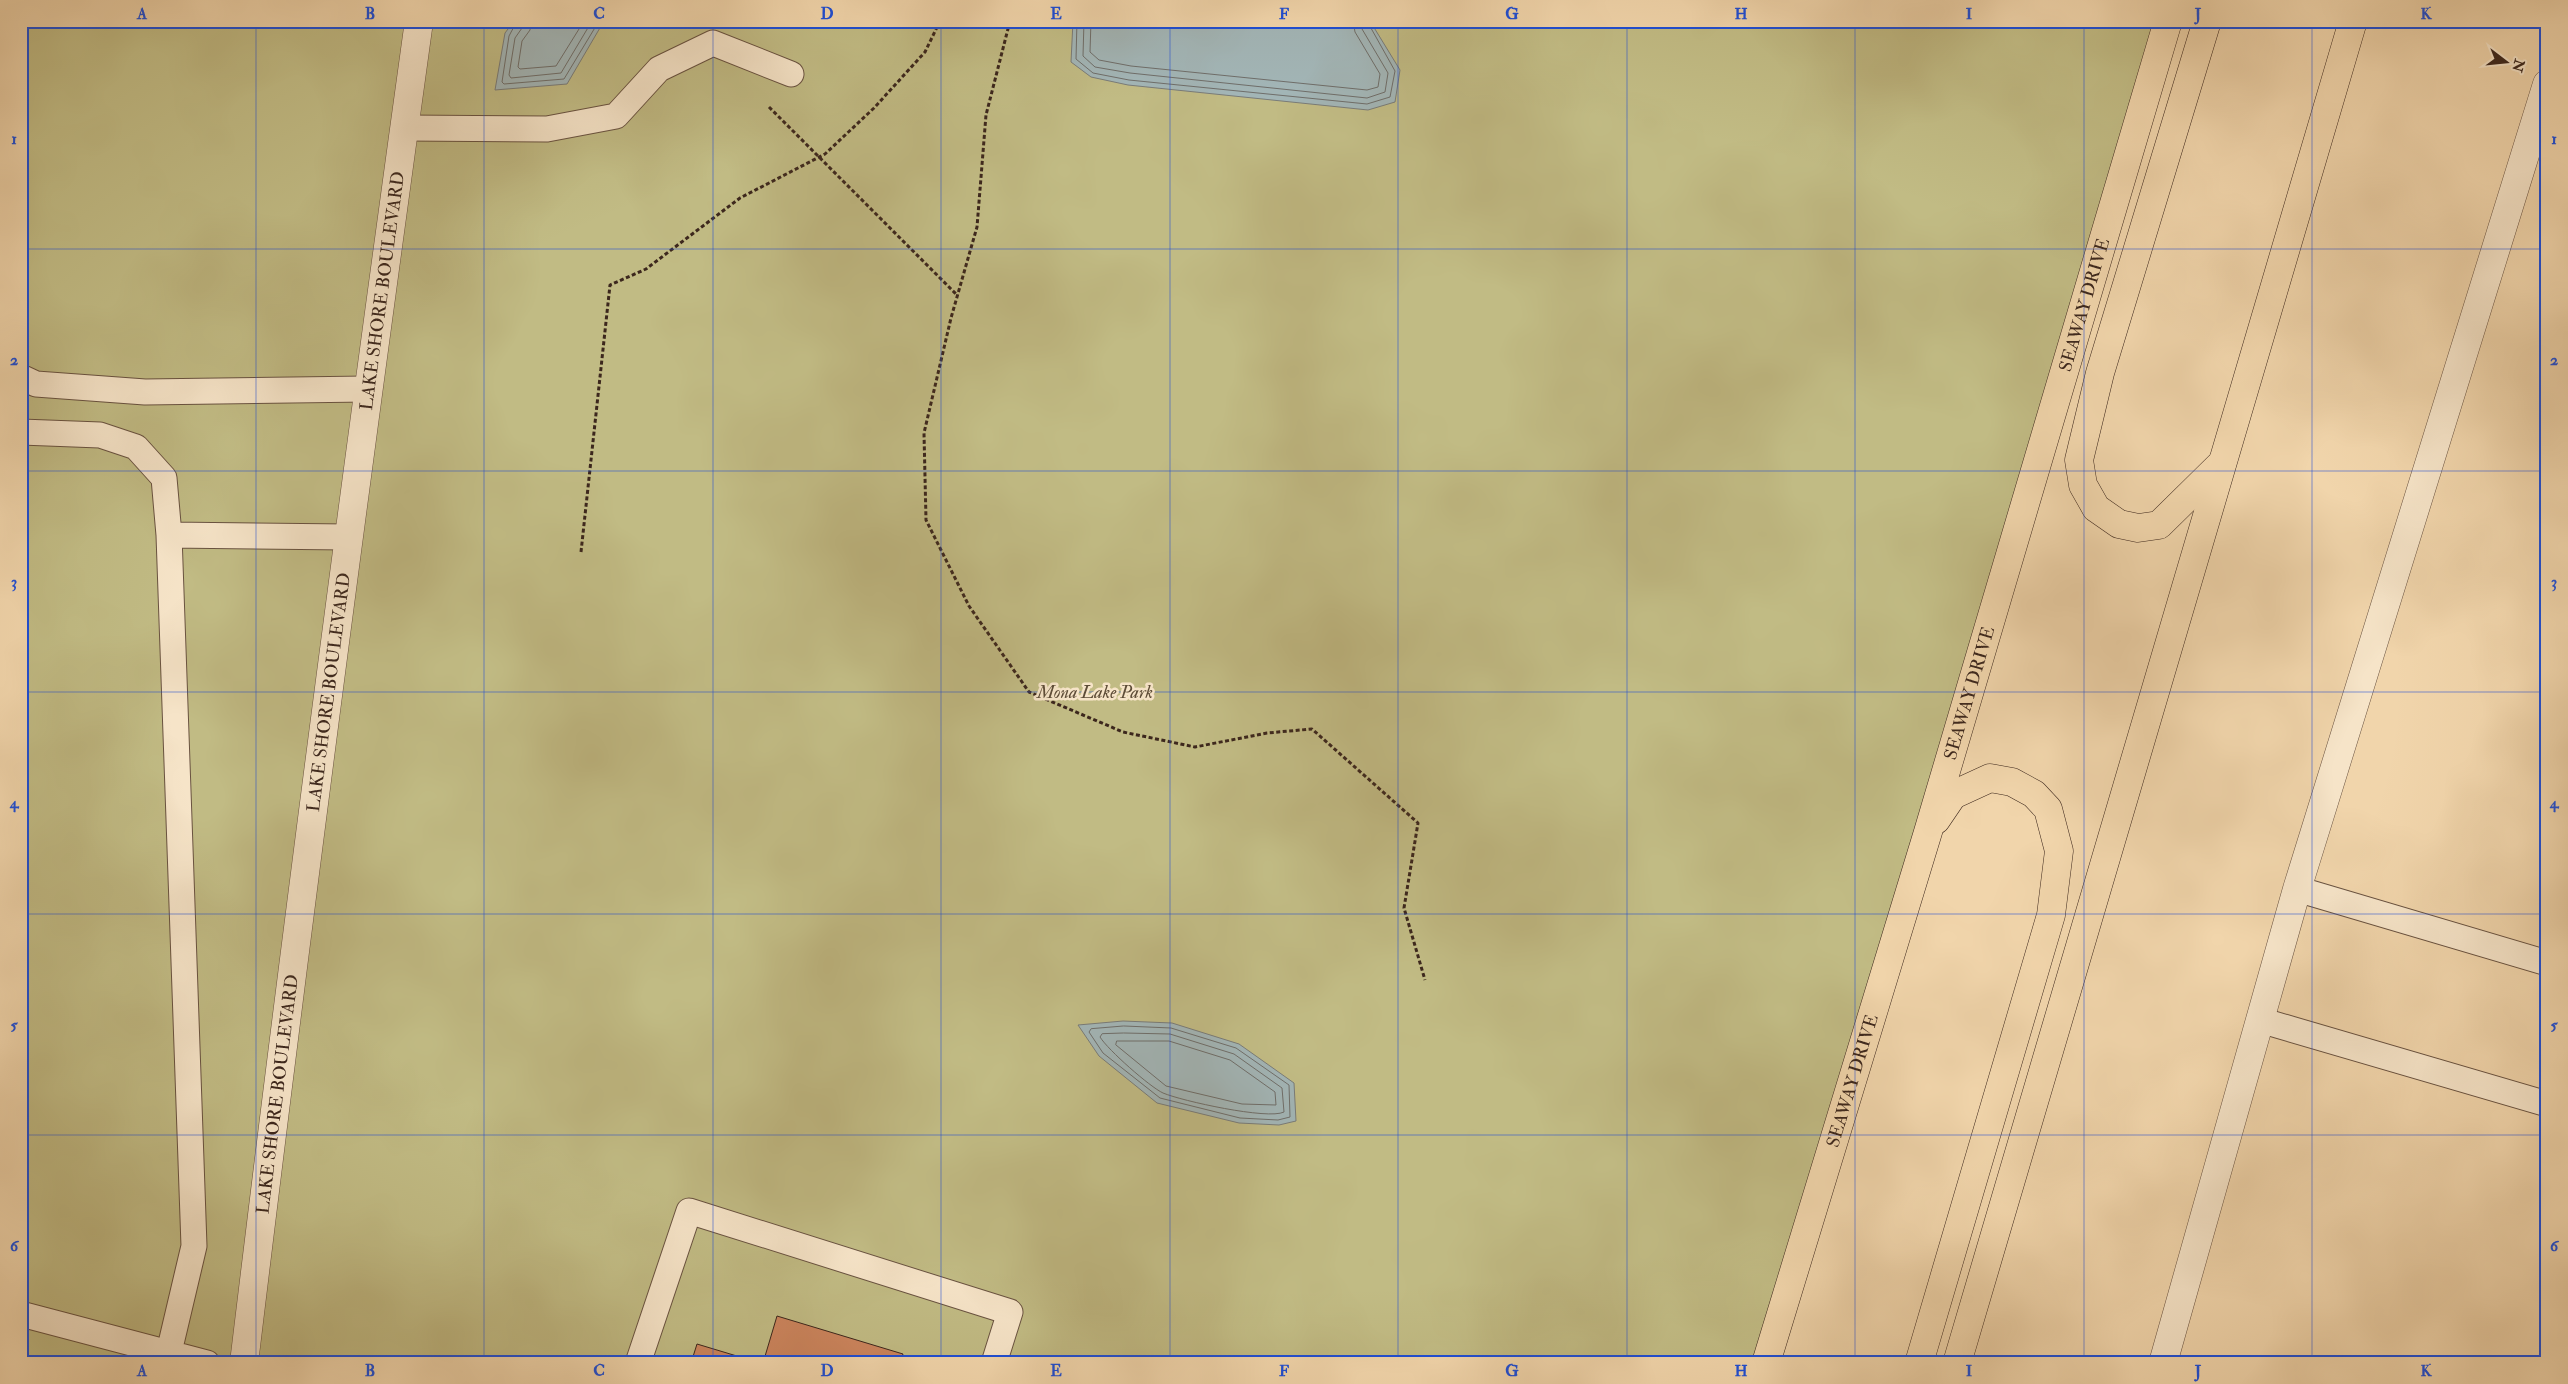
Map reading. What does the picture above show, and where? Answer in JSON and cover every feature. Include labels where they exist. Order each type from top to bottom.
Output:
[{"type":"highway","name":"SEAWAY DRIVE","points":[[1766,1363],[1928,832],[2168,21]]},
{"type":"highway","points":[[2207,21],[2100,372],[2079,460],[2083,485],[2096,508],[2119,524],[2138,528],[2159,525],[2224,461]]},
{"type":"highway","points":[[1956,1363],[2353,21]]},
{"type":"highway","points":[[1919,1363],[2051,916],[2060,851],[2048,808],[2034,794],[2012,782],[1990,778],[1953,795],[1928,832]]},
{"type":"street","name":"LAKE SHORE BOULEVARD","points":[[244,1363],[367,390],[419,21]]},
{"type":"street","points":[[2163,1363],[2297,889],[2547,84]]},
{"type":"lane","points":[[404,128],[548,128],[616,116],[660,68],[713,43],[791,74]]},
{"type":"lane","points":[[21,377],[36,384],[145,392],[367,390]]},
{"type":"lane","points":[[21,432],[100,435],[136,447],[164,478],[170,535],[194,1246],[169,1352]]},
{"type":"lane","points":[[170,535],[348,537]]},
{"type":"lane","points":[[2297,889],[2547,963]]},
{"type":"lane","points":[[2260,1020],[2547,1104]]},
{"type":"lane","points":[[638,1363],[689,1211],[1010,1312],[994,1363]]},
{"type":"lane","points":[[21,1314],[207,1363]]},
{"type":"path","points":[[582,552],[610,285],[646,269],[740,198],[819,157],[874,108],[925,52],[940,21]]},
{"type":"path","points":[[1010,21],[986,115],[977,227],[924,433],[926,520],[969,606],[1029,692],[1124,732],[1195,748],[1267,732],[1312,729],[1418,822],[1404,908],[1425,980]]},
{"type":"path","points":[[764,103],[958,296]]},
{"type":"green space","name":"Mona Lake Park","points":[[21,21],[2168,21],[1766,1363],[21,1363]]},
{"type":"water","points":[[514,21],[604,21],[567,84],[495,90],[505,33]]},
{"type":"water","points":[[1073,21],[1370,21],[1400,70],[1395,102],[1368,110],[1128,85],[1091,77],[1071,62]]},
{"type":"water","points":[[1123,1021],[1172,1023],[1239,1044],[1294,1083],[1296,1121],[1279,1125],[1239,1123],[1157,1103],[1099,1056],[1078,1025]]},
{"type":"building","points":[[777,1316],[903,1354],[900,1363],[763,1363]]},
{"type":"building","points":[[697,1344],[760,1363],[691,1363]]}]
